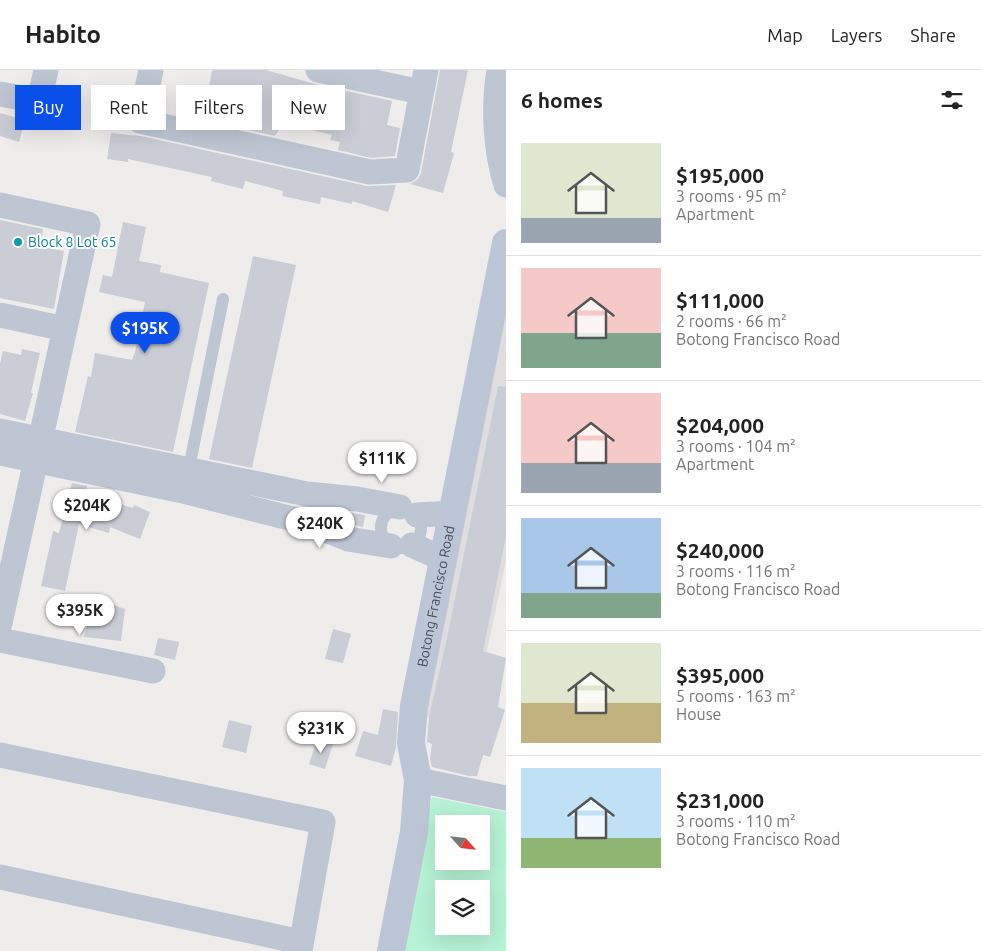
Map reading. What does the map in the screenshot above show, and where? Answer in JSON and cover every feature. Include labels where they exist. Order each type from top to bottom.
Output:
[{"type":"street","points":[[0,94],[39,101],[46,70]]},
{"type":"street","points":[[150,70],[140,121],[370,172],[407,170],[423,81],[318,70]]},
{"type":"street","points":[[499,70],[496,87],[498,154],[506,185]]},
{"type":"street","points":[[0,205],[88,224],[38,450],[6,570],[0,623]]},
{"type":"street","name":"Botong Francisco Road","points":[[391,951],[414,832],[418,780],[412,743],[414,706],[506,243]]},
{"type":"street","points":[[0,315],[65,329]]},
{"type":"street","points":[[0,431],[38,450],[186,480],[357,499],[408,511],[452,513]]},
{"type":"street","points":[[0,453],[38,450]]},
{"type":"street","points":[[186,480],[348,539],[402,545],[444,559]]},
{"type":"street","points":[[0,640],[152,671]]},
{"type":"street","points":[[0,755],[323,822],[301,946],[0,877]]},
{"type":"street","points":[[418,780],[506,798]]},
{"type":"lane","points":[[186,480],[223,299]]},
{"type":"lane","points":[[408,511],[422,527],[420,534],[402,545],[386,541],[381,527],[386,514],[408,511]]},
{"type":"shaded area","points":[[506,313],[506,561],[471,725],[426,717]]},
{"type":"green space","points":[[432,797],[506,812],[506,951],[404,951]]},
{"type":"building","points":[[212,70],[266,70],[320,85],[272,85],[272,130],[279,130],[275,136],[248,130],[262,130],[262,85],[209,85]]},
{"type":"building","points":[[440,70],[468,70],[451,152],[454,153],[443,193],[410,184],[418,179],[421,173]]},
{"type":"building","points":[[345,91],[392,101],[387,125],[400,128],[395,156],[371,158],[338,150],[340,142],[330,140],[332,135],[312,130],[345,130]]},
{"type":"building","points":[[0,113],[15,117],[15,130],[22,130],[19,142],[0,136]]},
{"type":"building","points":[[111,133],[141,136],[367,186],[396,185],[388,212],[352,201],[352,204],[321,197],[320,204],[282,196],[283,191],[245,181],[243,189],[211,181],[212,177],[128,159],[128,162],[107,159]]},
{"type":"building","points":[[0,220],[43,229],[40,247],[64,251],[54,309],[0,298]]},
{"type":"building","points":[[123,222],[146,227],[139,261],[161,265],[160,272],[209,283],[173,452],[75,432],[88,376],[91,377],[95,353],[132,360],[135,352],[145,302],[99,292],[103,275],[112,277]]},
{"type":"building","points":[[253,256],[296,265],[252,468],[209,459]]},
{"type":"building","points":[[22,349],[40,353],[31,393],[33,393],[25,421],[0,414],[0,364],[3,351],[21,355]]},
{"type":"building","points":[[498,386],[506,387],[506,536],[483,651],[506,658],[498,707],[505,710],[490,757],[483,755],[477,776],[469,776],[432,767],[430,759],[432,744],[427,742],[429,717]]},
{"type":"building","points":[[72,483],[87,486],[84,499],[97,503],[99,498],[133,508],[134,505],[150,512],[140,539],[110,527],[109,533],[79,524],[65,591],[41,586],[53,531],[59,533]]},
{"type":"building","points":[[347,512],[365,515],[363,527],[346,523]]},
{"type":"building","points":[[96,599],[125,609],[121,641],[84,637]]},
{"type":"building","points":[[333,629],[351,634],[343,663],[325,659]]},
{"type":"building","points":[[158,638],[179,642],[175,660],[154,655]]},
{"type":"building","points":[[383,709],[398,712],[396,747],[391,766],[355,756],[363,731],[378,735]]},
{"type":"building","points":[[229,720],[252,726],[246,753],[222,747]]},
{"type":"building","points":[[317,739],[333,744],[325,769],[309,764]]},
{"type":"place","name":"Block 8 Lot 65","points":[[18,242]]}]
